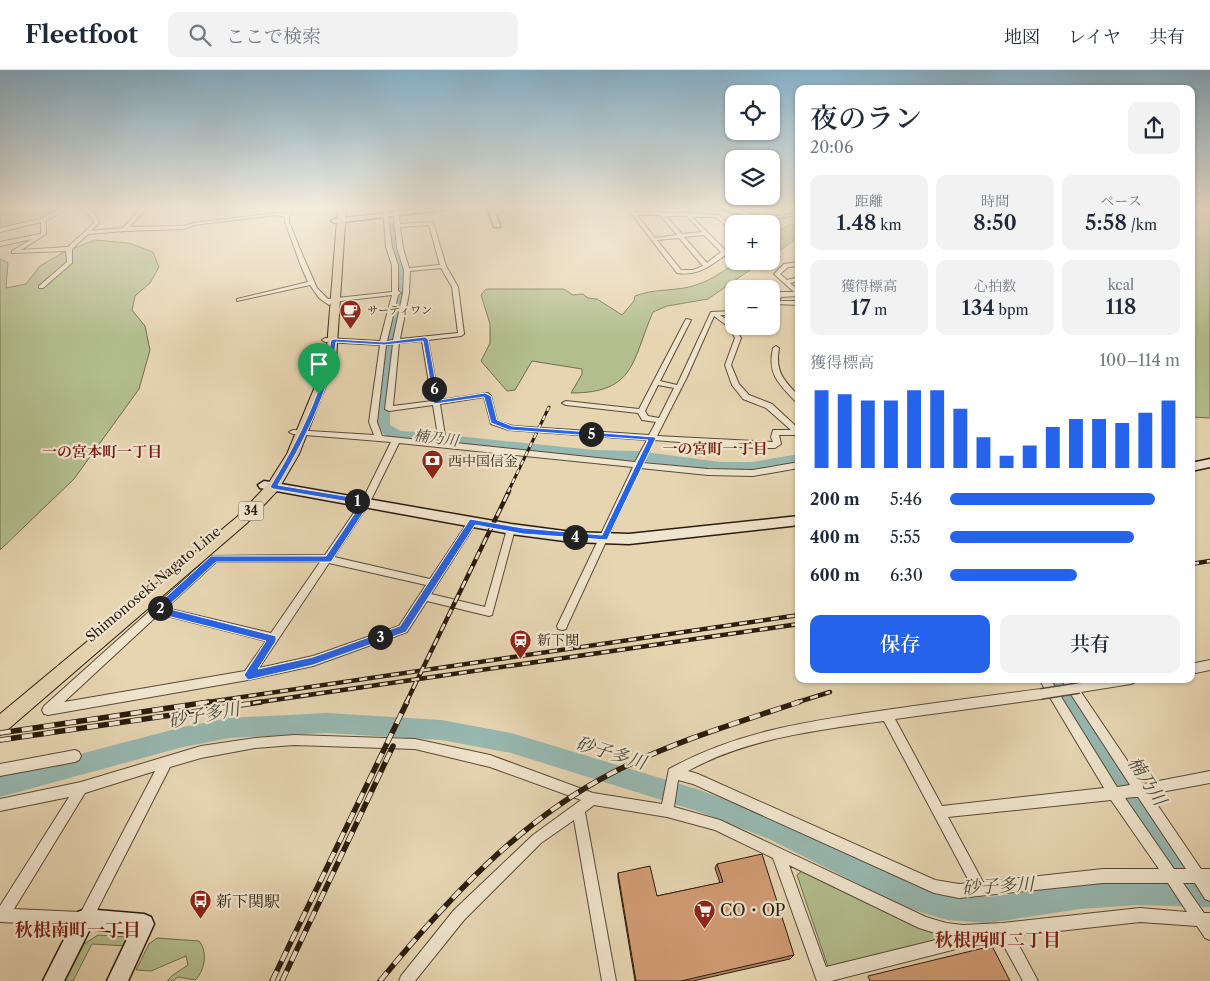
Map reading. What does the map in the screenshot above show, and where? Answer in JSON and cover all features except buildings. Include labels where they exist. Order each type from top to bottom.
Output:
[{"type":"main road","name":"Shimonoseki Nagato Line","points":[[1,720],[242,520],[293,454],[298,432],[330,366],[331,301],[335,251]]},
{"type":"street","points":[[16,251],[14,252],[24,253],[38,251]]},
{"type":"street","points":[[41,287],[70,262],[69,251]]},
{"type":"street","points":[[298,251],[311,283],[320,297],[331,301],[406,293]]},
{"type":"street","points":[[379,438],[373,422],[384,343],[395,294],[395,265],[390,251]]},
{"type":"street","points":[[401,251],[407,270],[406,293],[396,342],[389,409],[485,395],[488,396],[494,422],[512,428],[775,445],[776,432],[795,433]]},
{"type":"street","points":[[330,340],[384,343],[460,334],[455,287],[443,266],[438,251]]},
{"type":"street","points":[[662,251],[679,272],[685,273],[699,270],[724,252]]},
{"type":"street","points":[[693,251],[706,266]]},
{"type":"street","points":[[795,264],[786,264],[777,274],[795,291]]},
{"type":"street","points":[[407,270],[443,266]]},
{"type":"street","points":[[785,282],[795,281]]},
{"type":"street","points":[[239,300],[311,283]]},
{"type":"street","points":[[780,295],[795,294]]},
{"type":"street","points":[[780,303],[795,303]]},
{"type":"street","points":[[713,313],[725,313]]},
{"type":"street","points":[[562,626],[638,464],[653,438],[713,313]]},
{"type":"street","points":[[713,313],[732,326],[738,334],[728,365],[736,385],[746,396],[769,406],[795,430]]},
{"type":"street","points":[[641,411],[688,320]]},
{"type":"street","points":[[425,339],[443,445]]},
{"type":"street","points":[[776,348],[773,360],[778,376],[795,395]]},
{"type":"street","points":[[656,382],[678,387]]},
{"type":"street","points":[[566,403],[641,411]]},
{"type":"street","points":[[641,411],[645,418],[661,421]]},
{"type":"street","points":[[298,432],[379,438],[733,473],[770,471],[795,465]]},
{"type":"street","points":[[248,675],[366,502],[396,440]]},
{"type":"street","points":[[1195,466],[1210,463]]},
{"type":"street","points":[[269,486],[511,529],[604,538],[673,535],[795,520]]},
{"type":"street","points":[[432,583],[328,559],[214,558],[48,710],[248,675],[313,661],[403,629],[473,521]]},
{"type":"street","points":[[424,596],[489,612],[511,529]]},
{"type":"street","points":[[158,610],[273,638]]},
{"type":"street","points":[[1195,667],[1210,665]]},
{"type":"street","points":[[1047,683],[1173,877],[1202,917],[1210,933]]},
{"type":"street","points":[[1069,683],[1138,790],[1210,894]]},
{"type":"street","points":[[668,808],[672,776],[689,762],[734,746],[800,727],[1108,683]]},
{"type":"street","points":[[887,715],[980,889]]},
{"type":"street","points":[[0,805],[81,788],[210,750],[294,740],[415,744],[490,761],[593,799],[668,808],[716,824],[924,923],[946,930],[963,932],[1003,930],[1140,915],[1202,917]]},
{"type":"street","points":[[0,770],[75,756]]},
{"type":"street","points":[[53,981],[166,763]]},
{"type":"street","points":[[672,776],[694,778],[934,886],[960,891],[1103,876],[1200,877]]},
{"type":"street","points":[[939,812],[1138,790],[1210,777]]},
{"type":"street","points":[[81,788],[1,915],[144,924],[117,981]]},
{"type":"street","points":[[406,981],[459,915],[537,840],[593,799]]},
{"type":"street","points":[[579,811],[609,981]]},
{"type":"street","points":[[778,853],[823,978],[956,942],[963,932]]},
{"type":"street","points":[[1003,930],[1031,981]]},
{"type":"green space","points":[[1195,251],[1210,251],[1210,418],[1195,417]]},
{"type":"green space","points":[[64,252],[153,252],[159,267],[150,283],[135,296],[132,310],[145,326],[150,350],[139,389],[74,479],[0,550],[0,259],[8,263],[6,288],[26,284],[40,266]]},
{"type":"green space","points":[[726,270],[750,270],[736,280],[725,280],[725,287],[708,299],[667,306],[653,312],[629,370],[620,380],[608,387],[571,393],[582,374],[582,369],[532,361],[515,390],[507,391],[481,361],[490,343],[490,324],[481,295],[486,289],[564,289],[573,295],[583,294],[588,298],[597,299],[622,315],[634,301],[635,296],[648,292],[696,285]]},
{"type":"green space","points":[[803,870],[944,935],[946,943],[828,967],[797,875]]},
{"type":"green space","points":[[98,935],[126,937],[129,940],[128,946],[92,944],[73,981],[65,981],[84,944]]},
{"type":"green space","points":[[157,938],[199,941],[204,950],[204,961],[201,972],[195,980],[178,977],[173,981],[167,981],[188,965],[186,956],[151,971],[136,970],[149,944]]},
{"type":"waterway","name":"楠乃川","points":[[396,251],[400,260],[402,275],[390,346],[383,417],[383,427],[389,431],[398,435],[416,437],[594,455],[638,456],[720,467],[752,467],[795,460]]},
{"type":"waterway","name":"楠乃川","points":[[1060,683],[1192,887]]},
{"type":"waterway","name":"砂子多川","points":[[0,786],[183,737],[229,728],[327,723],[441,730],[511,743],[700,801],[775,830],[913,898],[947,907],[988,910],[1080,897],[1135,893],[1210,895]]},
{"type":"railway","points":[[508,492],[549,407]]},
{"type":"railway","points":[[422,671],[509,491]]},
{"type":"railway","points":[[1195,563],[1210,561]]},
{"type":"railway","points":[[422,671],[795,616]]},
{"type":"railway","points":[[418,679],[795,625]]},
{"type":"railway","points":[[201,703],[422,671]]},
{"type":"railway","points":[[418,679],[422,671]]},
{"type":"railway","points":[[253,703],[418,679]]},
{"type":"railway","points":[[406,703],[418,679]]},
{"type":"railway","points":[[795,703],[830,692]]},
{"type":"railway","points":[[0,733],[209,702]]},
{"type":"railway","points":[[0,740],[261,702]]},
{"type":"railway","points":[[272,981],[407,702]]},
{"type":"railway","points":[[380,981],[431,921],[486,865],[546,814],[578,792],[612,773],[658,752],[704,734],[799,702]]},
{"type":"railway","points":[[282,981],[393,746]]},
{"type":"place","name":"サーティワン","points":[[351,329]]},
{"type":"place","name":"西中国信金","points":[[432,480]]},
{"type":"place","name":"新下関","points":[[521,659]]},
{"type":"place","name":"新下関駅","points":[[200,920]]},
{"type":"place","name":"CO・OP","points":[[704,929]]},
{"type":"district","name":"一の宮町一丁目","points":[[715,449]]},
{"type":"district","name":"一の宮本町一丁目","points":[[102,452]]},
{"type":"district","name":"秋根南町一丁目","points":[[78,930]]},
{"type":"district","name":"秋根西町二丁目","points":[[998,940]]},
{"type":"route","points":[[425,339],[436,403],[485,395],[488,396],[494,422],[502,426],[653,438],[638,464],[604,538],[523,531],[473,521],[403,629],[313,661],[248,675],[273,638],[158,610],[214,558],[328,559],[366,502],[273,487],[293,454],[319,394],[331,360],[334,340],[384,343],[425,339]]}]
